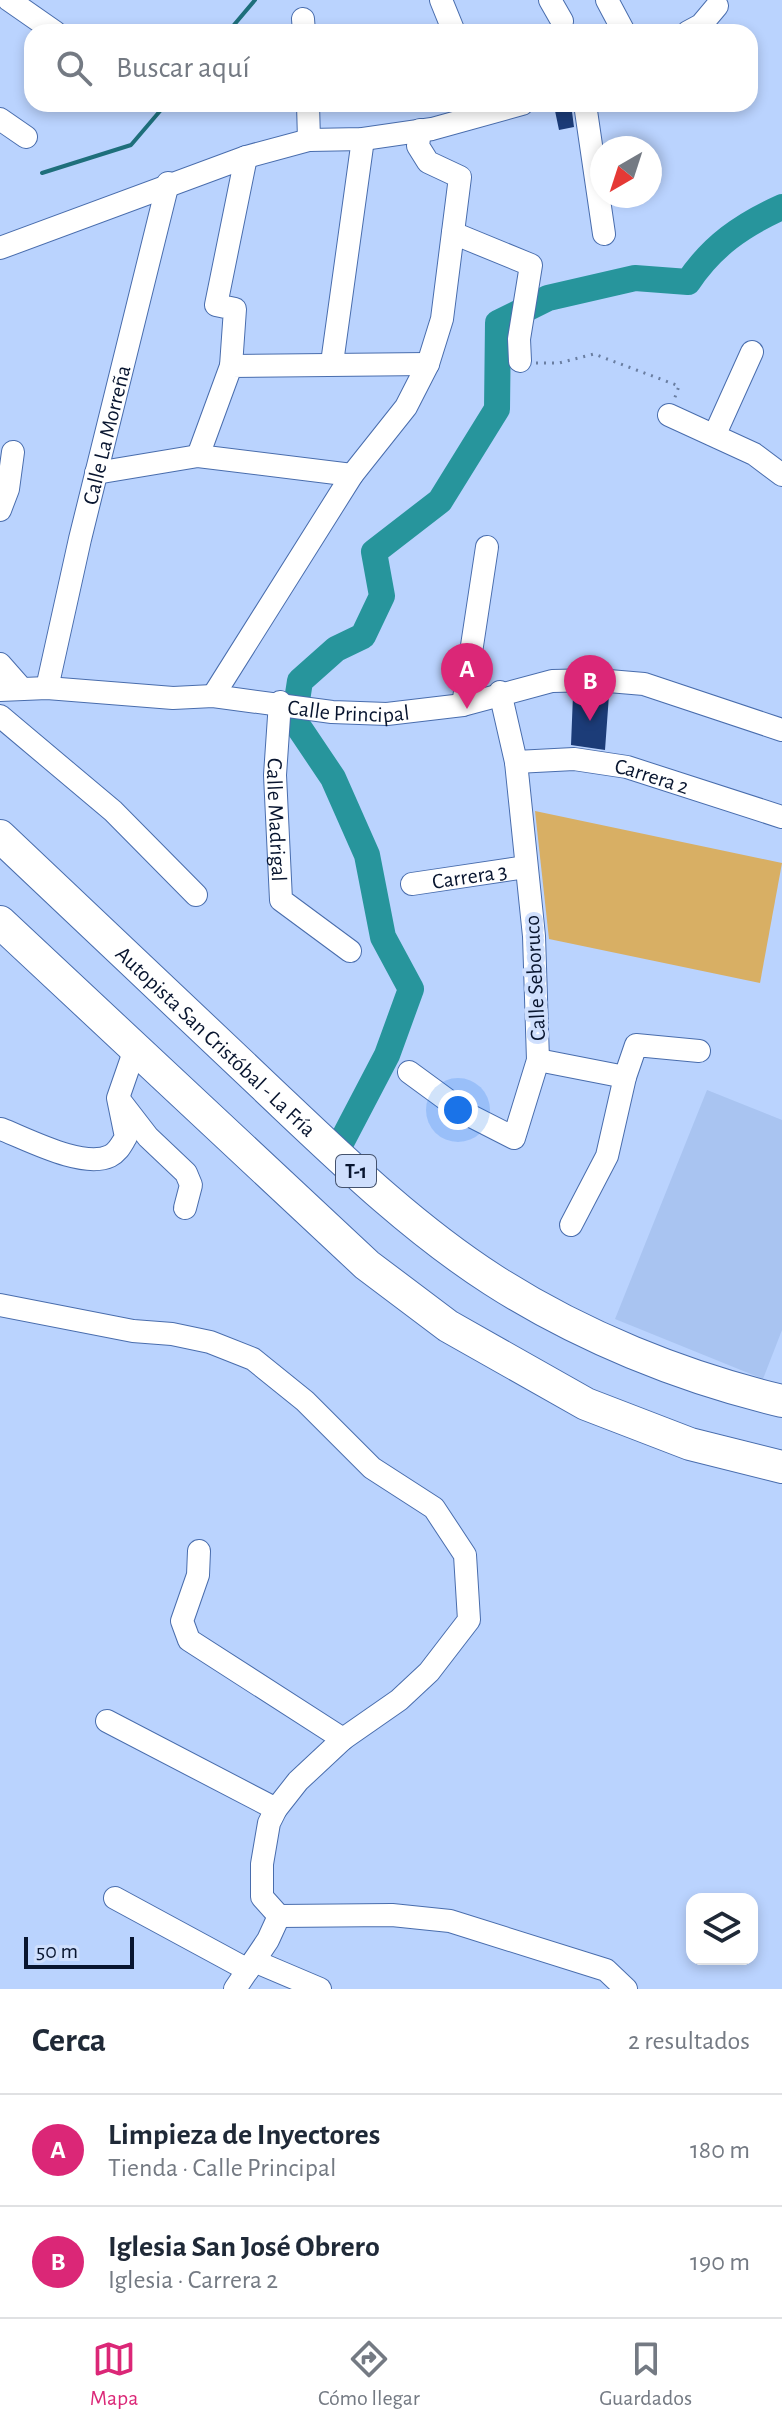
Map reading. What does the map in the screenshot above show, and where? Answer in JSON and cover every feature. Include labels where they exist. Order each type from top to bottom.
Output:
[{"type":"highway","name":"Autopista San Cristóbal - La Fría","points":[[0,836],[327,1145],[420,1228],[491,1280],[560,1318],[654,1361],[782,1401]]},
{"type":"highway","points":[[0,922],[367,1265],[448,1326],[586,1404],[690,1444],[738,1459],[782,1467]]},
{"type":"street","points":[[9,0],[44,24]]},
{"type":"street","points":[[441,0],[451,24]]},
{"type":"street","points":[[550,0],[562,21]]},
{"type":"street","points":[[607,0],[620,24]]},
{"type":"street","points":[[702,24],[717,6]]},
{"type":"street","points":[[308,112],[309,140]]},
{"type":"street","points":[[0,248],[168,183],[246,157],[309,140],[363,139],[420,130],[474,112]]},
{"type":"street","points":[[586,112],[604,234]]},
{"type":"street","points":[[0,119],[26,137]]},
{"type":"street","points":[[213,696],[352,475],[406,407],[428,364],[442,319],[447,258],[460,177],[428,162],[418,146],[420,130]]},
{"type":"street","points":[[332,363],[363,139]]},
{"type":"street","points":[[198,456],[231,366],[235,309],[216,305],[246,157]]},
{"type":"street","name":"Calle La Morreña","points":[[47,688],[96,473],[168,183]]},
{"type":"street","points":[[453,233],[531,265],[519,339],[520,361]]},
{"type":"street","points":[[715,434],[752,352]]},
{"type":"street","points":[[231,366],[428,364]]},
{"type":"street","points":[[669,415],[754,454],[782,475]]},
{"type":"street","points":[[0,510],[8,489],[13,452]]},
{"type":"street","points":[[96,473],[198,456],[352,475]]},
{"type":"street","points":[[463,705],[487,547]]},
{"type":"street","points":[[0,664],[11,689]]},
{"type":"street","name":"Calle Principal","points":[[11,689],[47,688],[173,698],[213,696],[280,702],[332,712],[387,714],[463,705],[500,692],[552,681],[644,684],[782,730]]},
{"type":"street","name":"Calle Seboruco","points":[[409,1072],[465,1113],[514,1138],[538,1060],[534,936],[516,762],[500,692]]},
{"type":"street","name":"Calle Madrigal","points":[[280,702],[275,775],[281,900],[350,951]]},
{"type":"street","points":[[0,716],[113,811],[196,895]]},
{"type":"street","name":"Carrera 2","points":[[516,762],[574,759],[627,767],[782,817]]},
{"type":"street","name":"Carrera 3","points":[[412,884],[526,867]]},
{"type":"street","points":[[571,1225],[607,1156],[625,1077],[636,1045],[699,1051]]},
{"type":"street","points":[[1,1129],[70,1156],[101,1159],[117,1152],[126,1137],[118,1098],[135,1049]]},
{"type":"street","points":[[538,1060],[625,1077]]},
{"type":"street","points":[[118,1098],[148,1137],[186,1173],[191,1185],[185,1208]]},
{"type":"street","points":[[0,1305],[133,1331],[172,1334],[210,1342],[253,1359],[305,1401],[372,1468],[434,1508],[451,1529],[465,1555],[469,1620],[429,1672],[399,1700],[343,1739],[298,1781],[276,1809],[269,1823],[262,1864],[262,1897],[279,1916],[392,1915],[450,1921],[606,1970],[626,1989]]},
{"type":"street","points":[[199,1551],[198,1575],[182,1621],[189,1640],[343,1739]]},
{"type":"street","points":[[107,1721],[276,1809]]},
{"type":"street","points":[[115,1898],[251,1965],[320,1989]]},
{"type":"street","points":[[235,1989],[279,1916]]},
{"type":"path","points":[[520,361],[559,363],[594,354],[638,368],[679,386],[669,415]]},
{"type":"shaded area","points":[[535,811],[782,863],[760,983],[549,939]]},
{"type":"shaded area","points":[[707,1090],[782,1120],[782,1330],[763,1379],[615,1319]]},
{"type":"building","points":[[555,112],[572,112],[574,127],[559,130]]},
{"type":"building","points":[[573,695],[609,695],[605,750],[571,745]]},
{"type":"waterway","points":[[235,24],[255,0]]},
{"type":"waterway","points":[[42,173],[131,145],[159,112]]},
{"type":"waterway","points":[[342,1141],[387,1055],[411,989],[383,937],[367,855],[333,778],[294,720],[300,681],[336,649],[363,636],[382,596],[374,552],[440,501],[497,409],[498,323],[548,298],[635,278],[688,282],[707,258],[729,238],[782,207]]},
{"type":"place","name":"Limpieza de Inyectores","points":[[467,709]]},
{"type":"place","name":"Iglesia San José Obrero","points":[[590,721]]}]
